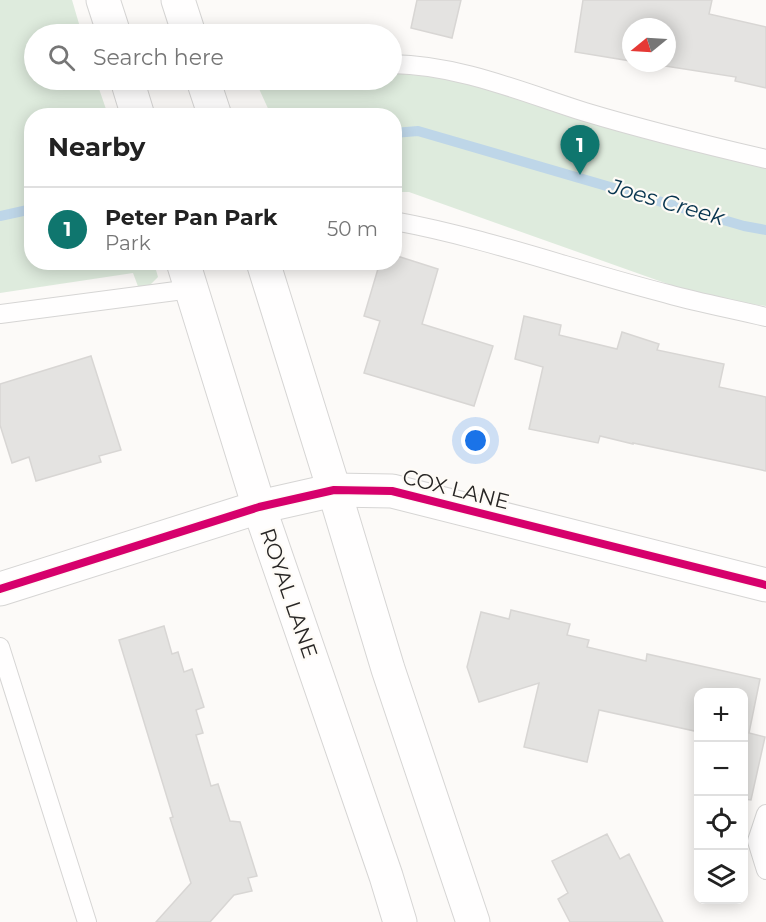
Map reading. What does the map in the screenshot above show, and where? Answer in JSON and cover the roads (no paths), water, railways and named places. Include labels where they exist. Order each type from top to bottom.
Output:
[{"type":"main road","points":[[103,0],[111,24]]},
{"type":"main road","points":[[178,0],[186,24]]},
{"type":"main road","points":[[131,90],[136,108]]},
{"type":"main road","points":[[206,90],[212,108]]},
{"type":"main road","points":[[265,270],[388,669],[473,922]]},
{"type":"main road","name":"ROYAL LANE","points":[[187,276],[259,507],[400,922]]},
{"type":"main road","name":"COX LANE","points":[[0,589],[259,507],[334,490],[392,491],[766,585]]},
{"type":"lane","points":[[402,64],[413,64],[484,78],[586,112],[766,159]]},
{"type":"lane","points":[[402,222],[534,255],[668,294],[766,316]]},
{"type":"lane","points":[[0,314],[187,276]]},
{"type":"lane","points":[[0,647],[87,922]]},
{"type":"lane","points":[[766,814],[757,841],[766,870]]},
{"type":"waterway","name":"Joes Creek","points":[[402,132],[418,131],[744,226],[766,230]]},
{"type":"waterway","name":"Joes Creek","points":[[0,216],[24,211]]},
{"type":"place","name":"Peter Pan Park","points":[[580,175]]}]
